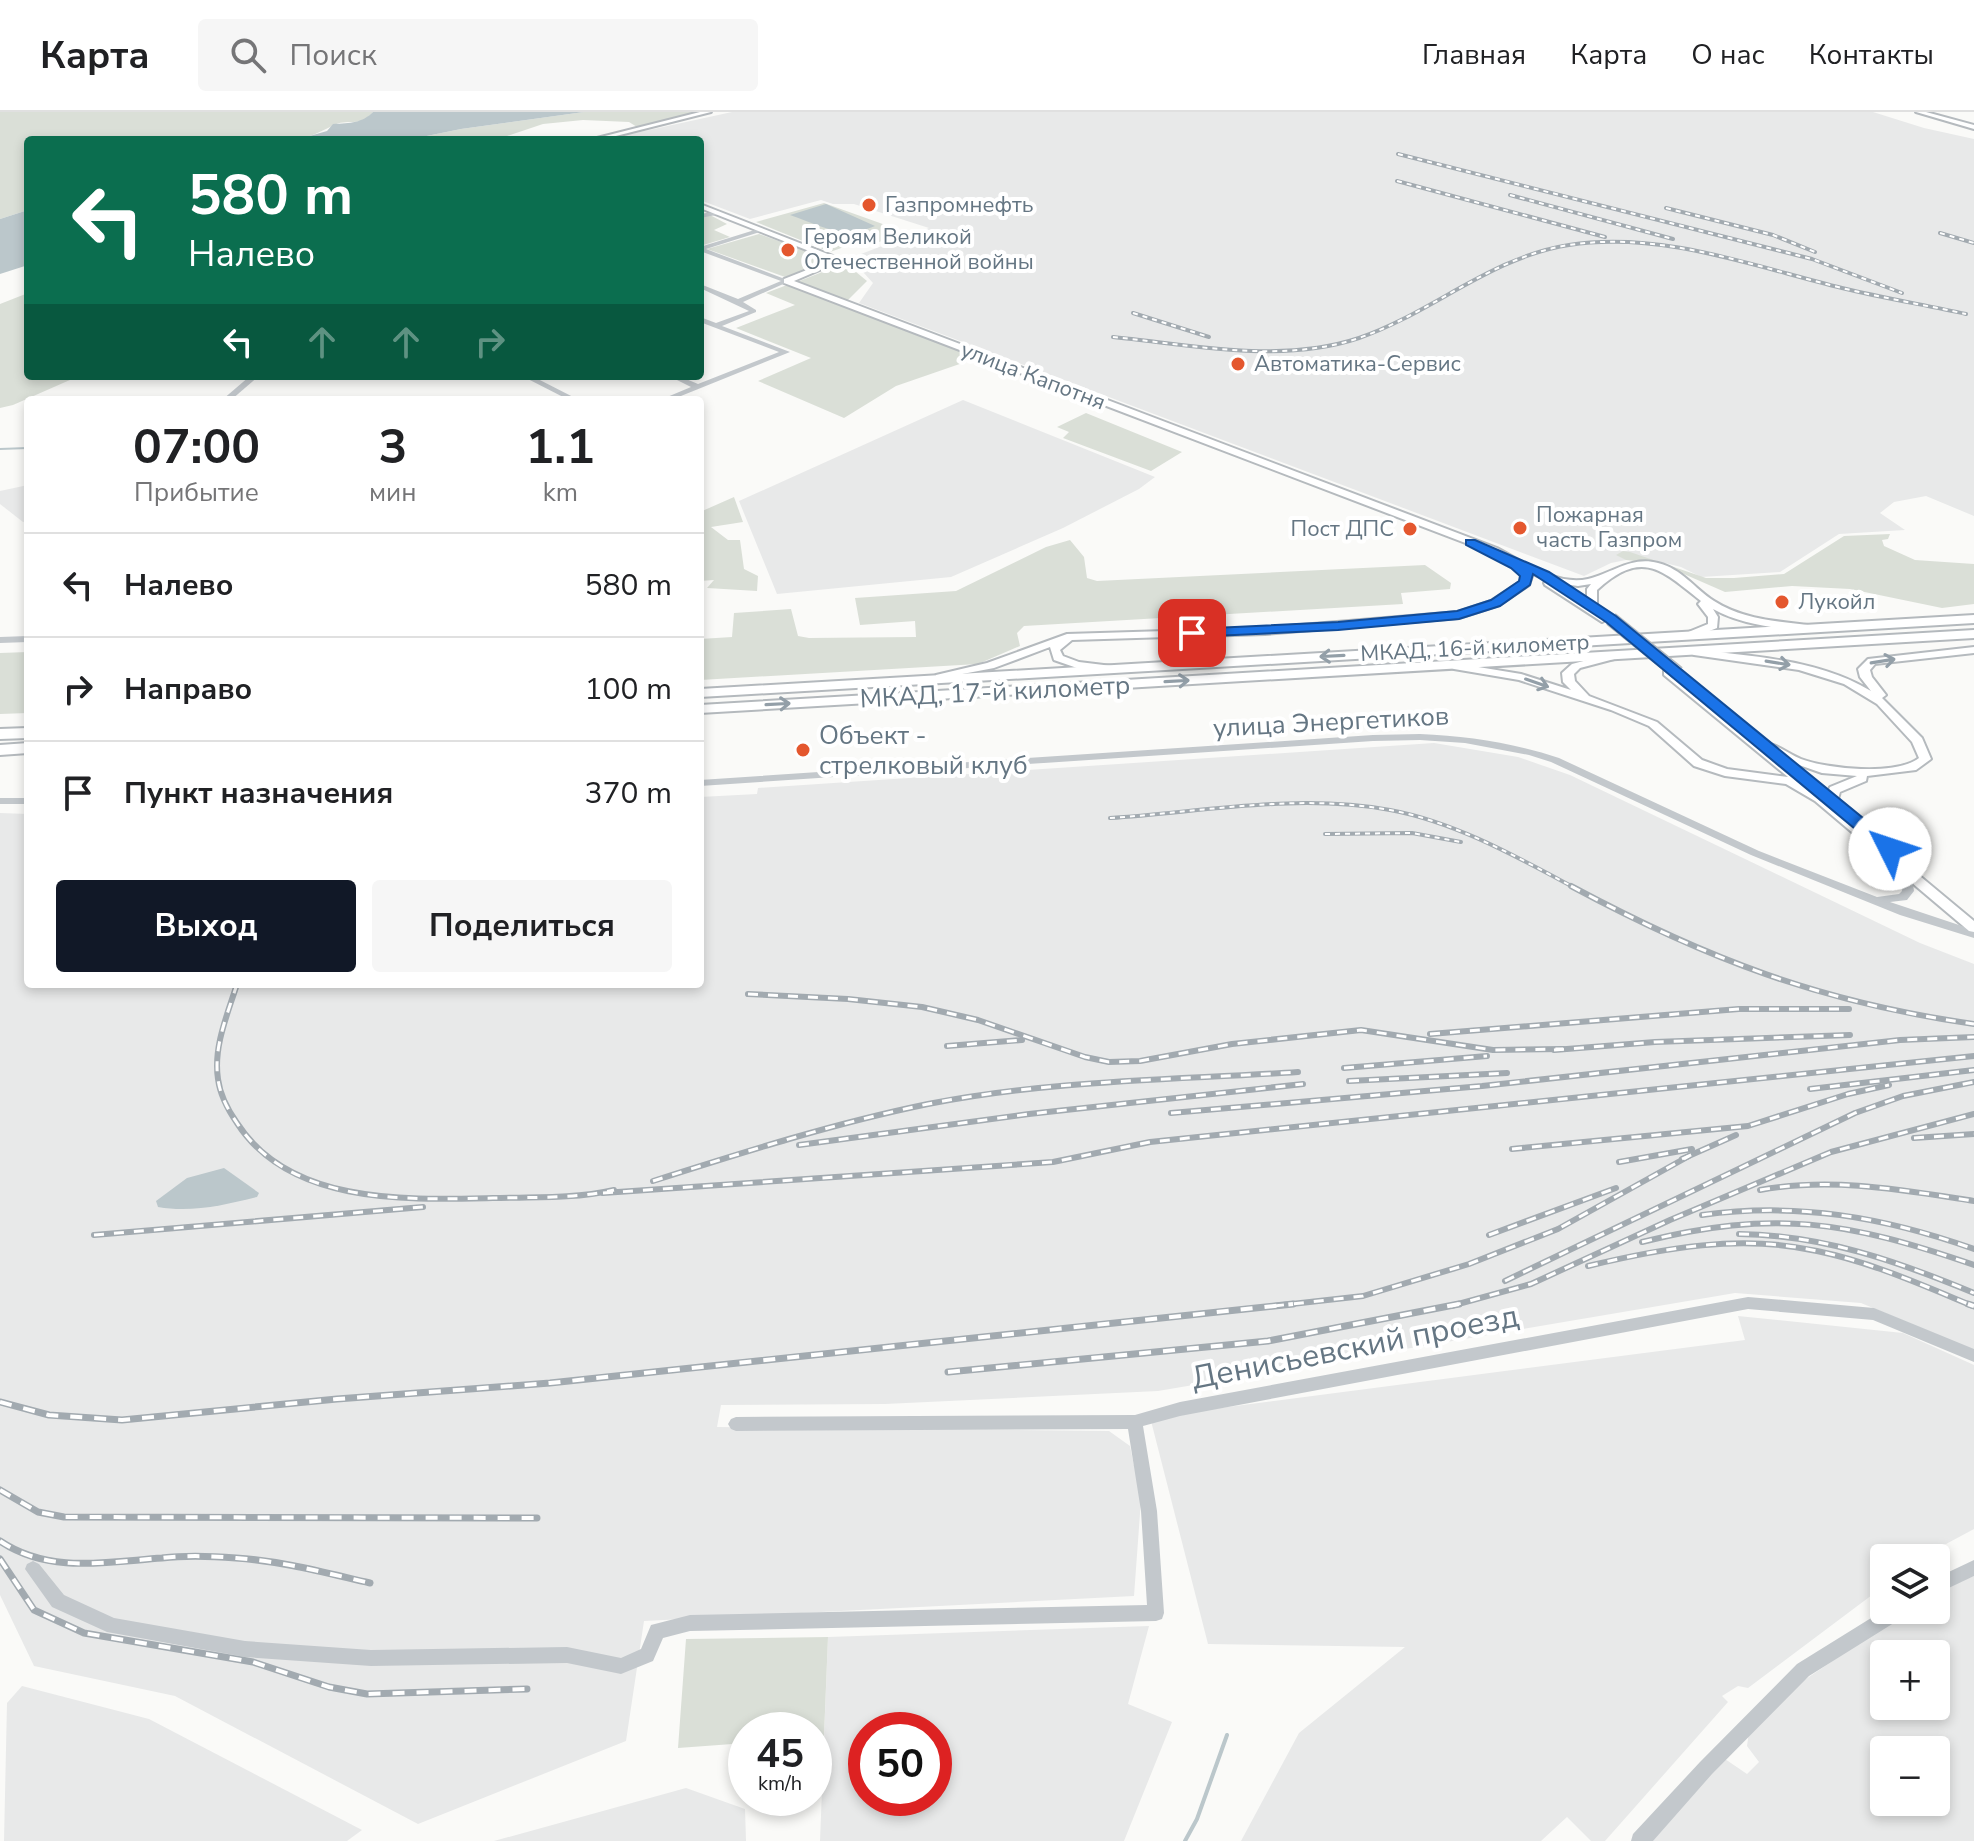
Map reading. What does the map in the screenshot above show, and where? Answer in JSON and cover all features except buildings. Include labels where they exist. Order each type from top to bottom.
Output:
[{"type":"highway","name":"МКАД, 16-й километр","points":[[1121,669],[1974,619]]},
{"type":"highway","name":"МКАД, 16-й километр","points":[[1433,665],[1974,634]]},
{"type":"highway","name":"МКАД, 17-й километр","points":[[704,709],[1433,665]]},
{"type":"highway","name":"МКАД, 17-й километр","points":[[704,693],[1121,669]]},
{"type":"highway","points":[[0,734],[24,733]]},
{"type":"highway","points":[[0,750],[24,748]]},
{"type":"main road","points":[[609,136],[708,112]]},
{"type":"main road","points":[[1922,112],[1974,124]]},
{"type":"main road","points":[[704,207],[839,260],[787,281]]},
{"type":"main road","name":"улица Капотня","points":[[787,281],[1470,543]]},
{"type":"main road","points":[[1470,543],[1516,565],[1606,619],[1765,745],[1974,929]]},
{"type":"main road","points":[[1470,543],[1545,575],[1579,584],[1626,565],[1653,565],[1682,577],[1705,600],[1737,617],[1812,628]]},
{"type":"main road","points":[[1514,592],[1527,579],[1516,565]]},
{"type":"main road","points":[[1592,605],[1592,589],[1607,576],[1631,567],[1665,570],[1688,586],[1713,617],[1713,626],[1689,635]]},
{"type":"main road","points":[[1545,575],[1592,605],[1606,619]]},
{"type":"main road","points":[[914,681],[990,666],[1059,638],[1265,631],[1440,617],[1487,607],[1514,592],[1539,586],[1566,593]]},
{"type":"main road","points":[[1077,636],[1056,646],[1054,649],[1058,658],[1077,665],[1121,669]]},
{"type":"main road","points":[[1827,800],[1834,790],[1857,779],[1913,771],[1928,759],[1921,741],[1866,677],[1866,665],[1872,661],[1974,650]]},
{"type":"main road","points":[[1673,651],[1733,656],[1801,667],[1848,682],[1881,702],[1918,741],[1925,759],[1912,769],[1831,773],[1799,765],[1765,745]]},
{"type":"main road","points":[[1622,654],[1576,666],[1568,673],[1569,682],[1582,694],[1660,725],[1690,754],[1708,765],[1734,770],[1753,768],[1759,755],[1749,740]]},
{"type":"main road","points":[[1433,665],[1504,673],[1615,708],[1653,724],[1698,763],[1725,772],[1789,781],[1827,800]]},
{"type":"main road","points":[[1673,673],[1749,740],[1827,800],[1974,929]]},
{"type":"street","points":[[704,215],[719,213]]},
{"type":"street","points":[[704,248],[761,230]]},
{"type":"street","points":[[704,250],[787,281]]},
{"type":"street","points":[[738,302],[787,281]]},
{"type":"street","points":[[704,288],[754,311],[716,326]]},
{"type":"street","points":[[674,396],[786,352],[704,321]]},
{"type":"street","points":[[231,396],[250,380]]},
{"type":"street","points":[[534,380],[567,396]]},
{"type":"street","points":[[682,380],[698,387]]},
{"type":"street","points":[[0,640],[24,639]]},
{"type":"street","name":"улица Энергетиков","points":[[704,783],[1386,738],[1465,738],[1528,750],[1555,760],[1755,853],[1856,894],[1974,929]]},
{"type":"street","points":[[0,801],[24,801]]},
{"type":"street","points":[[1856,894],[1880,900],[1903,897],[1908,891],[1898,865]]},
{"type":"street","name":"Денисьевский проезд","points":[[736,1424],[1135,1422],[1180,1409],[1748,1303],[1874,1314],[1974,1356]]},
{"type":"street","points":[[33,1569],[58,1601],[113,1626],[245,1649],[371,1658],[567,1655],[621,1666],[647,1655],[657,1631],[690,1623],[1156,1613],[1149,1511],[1135,1422]]},
{"type":"street","points":[[1950,1579],[1974,1568]]},
{"type":"street","points":[[1640,1841],[1706,1768],[1803,1670],[1877,1624]]},
{"type":"shaded area","points":[[0,112],[373,112],[358,122],[338,124],[309,136],[24,136],[24,211],[0,219]]},
{"type":"shaded area","points":[[373,112],[584,112],[427,136],[310,136],[327,131],[333,124],[351,123]]},
{"type":"shaded area","points":[[584,112],[698,112],[637,127],[629,122],[583,120],[543,124],[507,136],[427,136]]},
{"type":"shaded area","points":[[732,112],[1873,112],[1974,139],[1974,516],[1926,496],[1894,502],[1880,513],[1905,530],[1839,534],[1780,572],[1701,577],[1681,567],[1641,557],[1611,563],[1584,576],[859,303],[873,283],[848,259],[929,228],[854,204],[833,204],[821,200],[750,219],[704,202],[704,136],[621,136]]},
{"type":"shaded area","points":[[824,203],[905,232],[869,246],[858,242],[830,252],[756,222]]},
{"type":"shaded area","points":[[826,204],[875,226],[841,232],[790,215]]},
{"type":"shaded area","points":[[24,211],[24,266],[0,274],[0,219]]},
{"type":"shaded area","points":[[710,215],[727,224],[714,230],[730,237],[704,245],[704,216]]},
{"type":"shaded area","points":[[759,234],[831,260],[785,277],[707,249]]},
{"type":"shaded area","points":[[845,263],[867,281],[847,301],[797,282]]},
{"type":"shaded area","points":[[787,285],[977,358],[896,386],[844,418],[758,381],[811,358],[736,328],[795,305],[766,293]]},
{"type":"shaded area","points":[[24,295],[24,380],[70,380],[0,408],[0,304]]},
{"type":"shaded area","points":[[963,400],[1155,477],[1139,489],[1063,528],[951,577],[777,594],[739,501]]},
{"type":"shaded area","points":[[1086,413],[1182,452],[1151,471],[1063,438],[1069,432],[1057,427]]},
{"type":"shaded area","points":[[24,486],[24,522],[0,504],[0,491]]},
{"type":"shaded area","points":[[734,497],[743,522],[711,527],[728,540],[740,540],[744,569],[758,576],[757,591],[707,588],[714,580],[704,581],[704,510]]},
{"type":"shaded area","points":[[1890,534],[1888,539],[1882,540],[1884,546],[1915,560],[1974,564],[1974,604],[1942,608],[1850,589],[1792,586],[1725,592],[1661,564],[1626,560],[1616,555],[1623,551],[1630,552],[1706,578],[1734,578],[1784,574],[1844,536]]},
{"type":"shaded area","points":[[1070,540],[1084,557],[1087,578],[1097,581],[1425,565],[1451,583],[1450,589],[1401,593],[1403,604],[1024,626],[1017,633],[1020,646],[978,664],[704,680],[704,639],[732,637],[734,613],[791,609],[798,636],[809,638],[916,637],[915,621],[860,625],[855,598],[956,591],[1046,547]]},
{"type":"shaded area","points":[[24,652],[24,713],[0,714],[0,653]]},
{"type":"shaded area","points":[[1434,743],[1518,757],[1570,775],[1920,943],[1974,964],[1974,1350],[1861,1303],[1735,1293],[1158,1391],[885,1404],[721,1405],[717,1427],[1109,1431],[1130,1446],[1141,1500],[1134,1596],[644,1621],[626,1741],[418,1824],[175,1696],[34,1666],[0,1595],[0,813],[24,814],[24,988],[704,988],[704,797],[757,794],[758,788]]},
{"type":"shaded area","points":[[224,1168],[259,1193],[257,1197],[195,1209],[158,1207],[156,1201],[187,1178]]},
{"type":"shaded area","points":[[1738,1316],[1903,1333],[1974,1365],[1974,1529],[1946,1544],[1870,1544],[1870,1596],[1748,1688],[1738,1686],[1722,1696],[1728,1702],[1605,1841],[1591,1841],[1567,1817],[1541,1841],[1241,1841],[1299,1733],[1405,1647],[1208,1644],[1150,1417],[1745,1340]]},
{"type":"shaded area","points":[[1974,1576],[1974,1841],[1648,1841],[1725,1759],[1747,1774],[1759,1762],[1747,1746],[1749,1732],[1800,1683],[1887,1624],[1950,1624],[1950,1585]]},
{"type":"shaded area","points":[[1149,1626],[1128,1704],[1172,1722],[1124,1841],[820,1841],[821,1816],[832,1816],[832,1712],[825,1712],[828,1637]]},
{"type":"shaded area","points":[[828,1637],[825,1712],[728,1712],[728,1744],[678,1748],[686,1639]]},
{"type":"shaded area","points":[[22,1686],[149,1719],[362,1830],[347,1841],[4,1841],[7,1703]]},
{"type":"shaded area","points":[[686,1788],[728,1803],[728,1816],[745,1816],[746,1841],[494,1841]]},
{"type":"waterway","points":[[0,449],[24,448]]},
{"type":"waterway","points":[[1185,1841],[1197,1819],[1227,1735]]},
{"type":"railway","points":[[1398,154],[1812,259],[1902,293]]},
{"type":"railway","points":[[1397,181],[1605,237]]},
{"type":"railway","points":[[1510,195],[1673,239]]},
{"type":"railway","points":[[1666,208],[1773,235],[1815,252]]},
{"type":"railway","points":[[1940,233],[1974,243]]},
{"type":"railway","points":[[1113,337],[1237,350],[1299,350],[1329,346],[1386,327],[1514,261],[1569,245],[1604,242],[1638,243],[1707,253],[1842,288],[1966,314]]},
{"type":"railway","points":[[1133,313],[1209,337]]},
{"type":"railway","points":[[1110,818],[1285,803],[1355,805],[1390,810],[1462,832],[1575,888]]},
{"type":"railway","points":[[1325,834],[1412,833],[1461,842]]},
{"type":"railway","points":[[1571,886],[1670,935],[1766,974],[1865,1003],[1974,1024]]},
{"type":"railway","points":[[236,988],[219,1043],[217,1067],[221,1091],[234,1118],[260,1150],[287,1170],[318,1183],[388,1197],[554,1197],[614,1190]]},
{"type":"railway","points":[[748,994],[848,999],[922,1007],[978,1020],[1085,1057],[1109,1062],[1140,1061],[1232,1044],[1361,1030],[1493,1050],[1563,1049]]},
{"type":"railway","points":[[1430,1034],[1739,1009],[1849,1009]]},
{"type":"railway","points":[[1554,1050],[1655,1042],[1850,1035]]},
{"type":"railway","points":[[1171,1113],[1482,1086],[1900,1040],[1974,1037]]},
{"type":"railway","points":[[947,1046],[1022,1040]]},
{"type":"railway","points":[[1344,1068],[1487,1056]]},
{"type":"railway","points":[[603,1193],[1053,1162],[1150,1142],[1974,1056]]},
{"type":"railway","points":[[1810,1089],[1974,1070]]},
{"type":"railway","points":[[653,1181],[824,1129],[974,1096],[1066,1085],[1298,1072]]},
{"type":"railway","points":[[1349,1081],[1507,1073]]},
{"type":"railway","points":[[1505,1281],[1855,1113],[1903,1096],[1974,1082]]},
{"type":"railway","points":[[799,1145],[1029,1114],[1303,1084]]},
{"type":"railway","points":[[1512,1149],[1748,1126],[1848,1094],[1889,1085]]},
{"type":"railway","points":[[1457,1304],[1531,1284],[1670,1220],[1831,1152],[1974,1114]]},
{"type":"railway","points":[[1914,1138],[1974,1134]]},
{"type":"railway","points":[[1682,1159],[1736,1135]]},
{"type":"railway","points":[[1619,1162],[1692,1149]]},
{"type":"railway","points":[[1274,1306],[1363,1296],[1469,1264],[1558,1229],[1689,1156]]},
{"type":"railway","points":[[1760,1190],[1840,1185],[1894,1189],[1974,1201]]},
{"type":"railway","points":[[1489,1235],[1616,1188]]},
{"type":"railway","points":[[94,1235],[423,1207]]},
{"type":"railway","points":[[1702,1215],[1772,1210],[1840,1215],[1907,1228],[1974,1249]]},
{"type":"railway","points":[[1642,1242],[1732,1225],[1810,1225],[1887,1238],[1974,1265]]},
{"type":"railway","points":[[1739,1234],[1800,1239],[1859,1252],[1917,1270],[1974,1293]]},
{"type":"railway","points":[[1588,1266],[1702,1245],[1788,1246],[1857,1261],[1968,1304]]},
{"type":"railway","points":[[0,1402],[49,1415],[122,1420],[337,1399],[550,1383],[1293,1304]]},
{"type":"railway","points":[[948,1372],[1268,1341],[1457,1304]]},
{"type":"railway","points":[[1451,1306],[1457,1304]]},
{"type":"railway","points":[[1968,1304],[1974,1306]]},
{"type":"railway","points":[[1968,1304],[1973,1306]]},
{"type":"railway","points":[[0,1490],[38,1512],[64,1517],[537,1518]]},
{"type":"railway","points":[[0,1541],[38,1558],[58,1562],[227,1557],[287,1565],[370,1583]]},
{"type":"railway","points":[[0,1559],[34,1610],[84,1633],[253,1662],[329,1687],[367,1694],[527,1689]]},
{"type":"place","name":"Газпромнефть","points":[[869,205]]},
{"type":"place","name":"Героям Великой Отечественной войны","points":[[788,250]]},
{"type":"place","name":"Автоматика-Сервис","points":[[1238,364]]},
{"type":"place","name":"Пожарная часть Газпром","points":[[1520,528]]},
{"type":"place","name":"Пост ДПС","points":[[1410,529]]},
{"type":"place","name":"Лукойл","points":[[1782,602]]},
{"type":"place","name":"Объект - стрелковый клуб","points":[[803,750]]},
{"type":"route","points":[[1192,633],[1265,631],[1459,615],[1487,607],[1525,583],[1527,576],[1516,565],[1470,543],[1493,550],[1545,575],[1611,619],[1890,849]]}]
